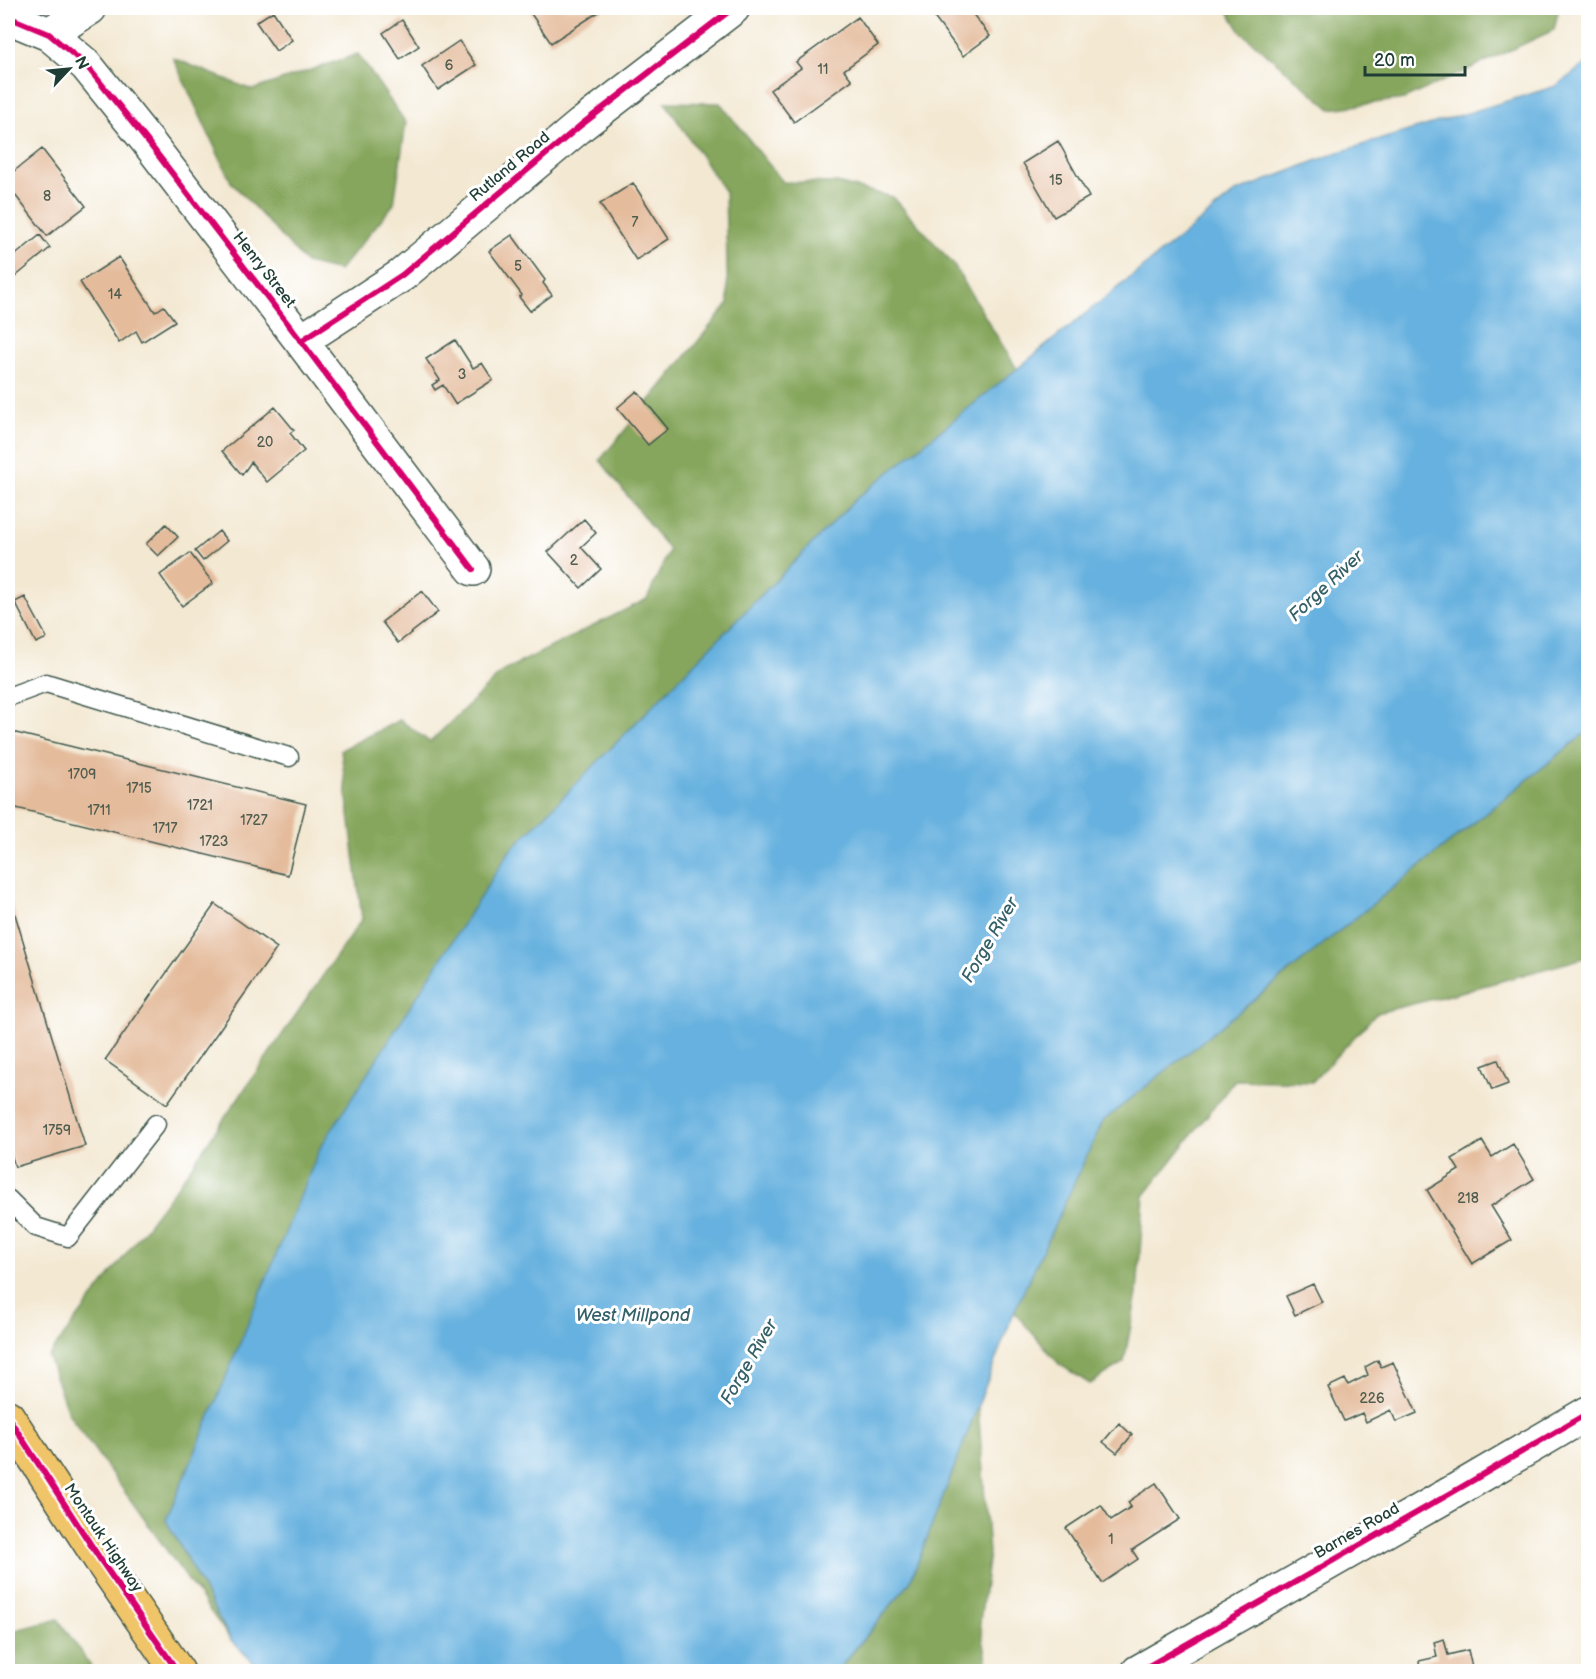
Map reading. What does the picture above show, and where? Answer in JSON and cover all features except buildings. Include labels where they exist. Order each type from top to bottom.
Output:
[{"type":"main road","name":"Montauk Highway","points":[[8,1417],[102,1562],[178,1671]]},
{"type":"street","points":[[49,34],[90,8]]},
{"type":"street","name":"Rutland Road","points":[[301,341],[402,275],[581,125],[733,8]]},
{"type":"street","name":"Henry Street","points":[[8,16],[49,34],[86,65],[301,341],[473,569]]},
{"type":"street","name":"Barnes Road","points":[[1138,1671],[1588,1413]]},
{"type":"lane","points":[[8,697],[46,683],[289,757]]},
{"type":"lane","points":[[8,1199],[36,1227],[68,1237],[156,1124]]},
{"type":"green space","points":[[1226,8],[1559,8],[1554,30],[1404,99],[1331,109],[1241,32]]},
{"type":"green space","points":[[358,54],[406,123],[394,204],[339,271],[306,263],[231,182],[173,58],[252,90]]},
{"type":"green space","points":[[665,102],[720,103],[783,182],[837,183],[893,197],[953,264],[1017,369],[856,499],[509,852],[201,1438],[166,1520],[231,1640],[68,1413],[48,1357],[179,1184],[362,919],[341,750],[400,720],[430,742],[503,671],[647,599],[669,550],[600,460],[728,304],[725,192]]},
{"type":"green space","points":[[1588,731],[1588,957],[1377,1013],[1312,1082],[1235,1080],[1144,1196],[1137,1294],[1124,1362],[1090,1384],[1059,1364],[1014,1312],[1103,1121]]},
{"type":"green space","points":[[978,1405],[989,1553],[980,1622],[989,1671],[837,1672],[910,1582]]},
{"type":"green space","points":[[58,1619],[94,1671],[8,1671],[8,1632]]},
{"type":"water","name":"West Millpond","points":[[1588,62],[1588,731],[1103,1121],[1014,1312],[910,1582],[837,1671],[262,1671],[231,1640],[166,1520],[320,1148],[509,852],[856,499],[1236,192],[1336,153],[1556,86]]},
{"type":"cycle path","points":[[301,341],[402,275],[581,125],[733,8]]},
{"type":"cycle path","points":[[8,17],[49,34],[86,65],[301,341],[473,569]]},
{"type":"cycle path","points":[[1138,1672],[1588,1413]]},
{"type":"cycle path","points":[[8,1417],[102,1562],[178,1672]]},
{"type":"water label","name":"Forge River","points":[[1326,586]]},
{"type":"water label","name":"Forge River","points":[[990,940]]},
{"type":"water label","name":"Forge River","points":[[749,1362]]}]
